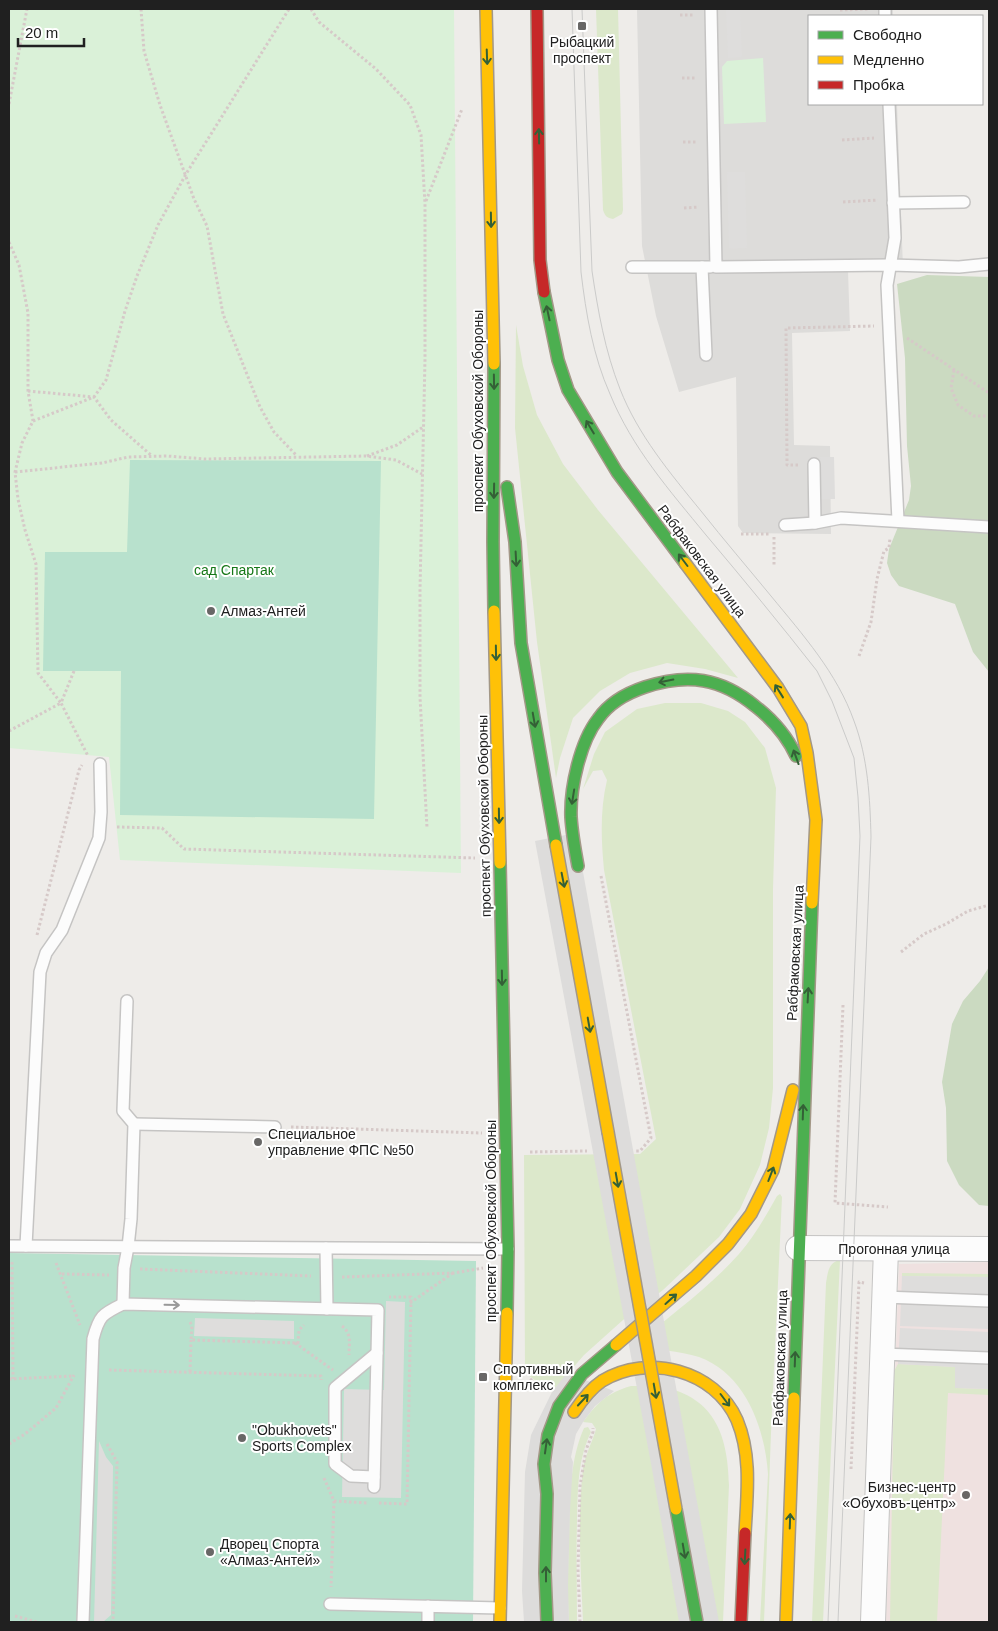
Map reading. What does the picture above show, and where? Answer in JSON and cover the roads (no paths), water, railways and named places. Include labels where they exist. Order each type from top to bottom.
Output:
[{"type":"main road","name":"проспект Обуховской Обороны","points":[[486,9],[495,407],[493,542],[508,1249],[500,1622]]},
{"type":"main road","name":"Рабфаковская улица","points":[[537,9],[540,260],[546,304],[558,360],[568,390],[617,472],[778,688],[800,726],[807,753],[816,820],[798,1248],[786,1622]]},
{"type":"main road","points":[[495,407],[515,542],[521,643],[550,813],[697,1622]]},
{"type":"main road","points":[[580,882],[570,815],[577,770],[585,743],[593,726],[606,709],[620,698],[656,683],[687,679],[709,682],[736,691],[778,725],[792,748],[816,820]]},
{"type":"main road","points":[[581,977],[584,939]]},
{"type":"main road","points":[[547,1622],[545,1573],[548,1494],[544,1464],[548,1434],[559,1406],[582,1374],[709,1263],[728,1244],[751,1214],[773,1170],[806,1044]]},
{"type":"main road","points":[[570,1420],[577,1405],[594,1387],[618,1373],[645,1367],[684,1372],[706,1382],[724,1397],[741,1428],[748,1471],[742,1622]]},
{"type":"main road","points":[[548,1494],[555,1470]]},
{"type":"street","name":"Прогонная улица","points":[[798,1248],[989,1249]]},
{"type":"street","points":[[873,1622],[886,1249]]},
{"type":"lane","points":[[711,9],[716,267]]},
{"type":"lane","points":[[889,105],[895,238],[887,285],[894,521]]},
{"type":"lane","points":[[893,202],[964,202]]},
{"type":"lane","points":[[632,267],[890,265],[959,267],[989,264]]},
{"type":"lane","points":[[702,267],[706,355]]},
{"type":"lane","points":[[814,464],[815,523]]},
{"type":"lane","points":[[784,525],[815,523],[842,518],[989,527]]},
{"type":"lane","points":[[26,1246],[40,972],[46,953],[62,930],[99,838],[101,812],[100,764]]},
{"type":"lane","points":[[123,1304],[124,1268],[128,1247],[134,1124],[124,1111],[127,1001]]},
{"type":"lane","points":[[134,1124],[275,1127]]},
{"type":"lane","points":[[9,1246],[508,1249]]},
{"type":"lane","points":[[326,1248],[327,1309]]},
{"type":"lane","points":[[884,1298],[989,1301]]},
{"type":"lane","points":[[83,1622],[93,1339],[97,1322],[106,1312],[123,1304],[378,1310],[377,1353],[374,1482],[351,1476],[335,1464],[335,1388],[377,1353]]},
{"type":"lane","points":[[882,1354],[989,1358]]},
{"type":"lane","points":[[330,1604],[500,1608]]},
{"type":"lane","points":[[428,1606],[428,1622]]},
{"type":"tram line","points":[[572,9],[581,272],[591,334],[604,380],[629,433],[653,468],[817,671],[832,701],[854,758],[860,836],[828,1622]]},
{"type":"tram line","points":[[582,9],[592,271],[603,331],[620,389],[645,438],[666,468],[795,625],[829,671],[847,703],[854,721],[865,764],[869,793],[871,837],[838,1622]]},
{"type":"place","name":"Рыбацкий проспект","points":[[582,26]]},
{"type":"place","name":"Алмаз-Антей","points":[[211,611]]},
{"type":"place","name":"Специальное управление ФПС №50","points":[[258,1142]]},
{"type":"place","name":"Спортивный комплекс","points":[[483,1377]]},
{"type":"place","name":"\"Obukhovets\" Sports Complex","points":[[242,1438]]},
{"type":"place","name":"Бизнес-центр «Обуховъ-центр»","points":[[966,1495]]},
{"type":"place","name":"Дворец Спорта «Алмаз-Антей»","points":[[210,1552]]},
{"type":"park label","name":"сад Спартак","points":[[234,570]]}]
